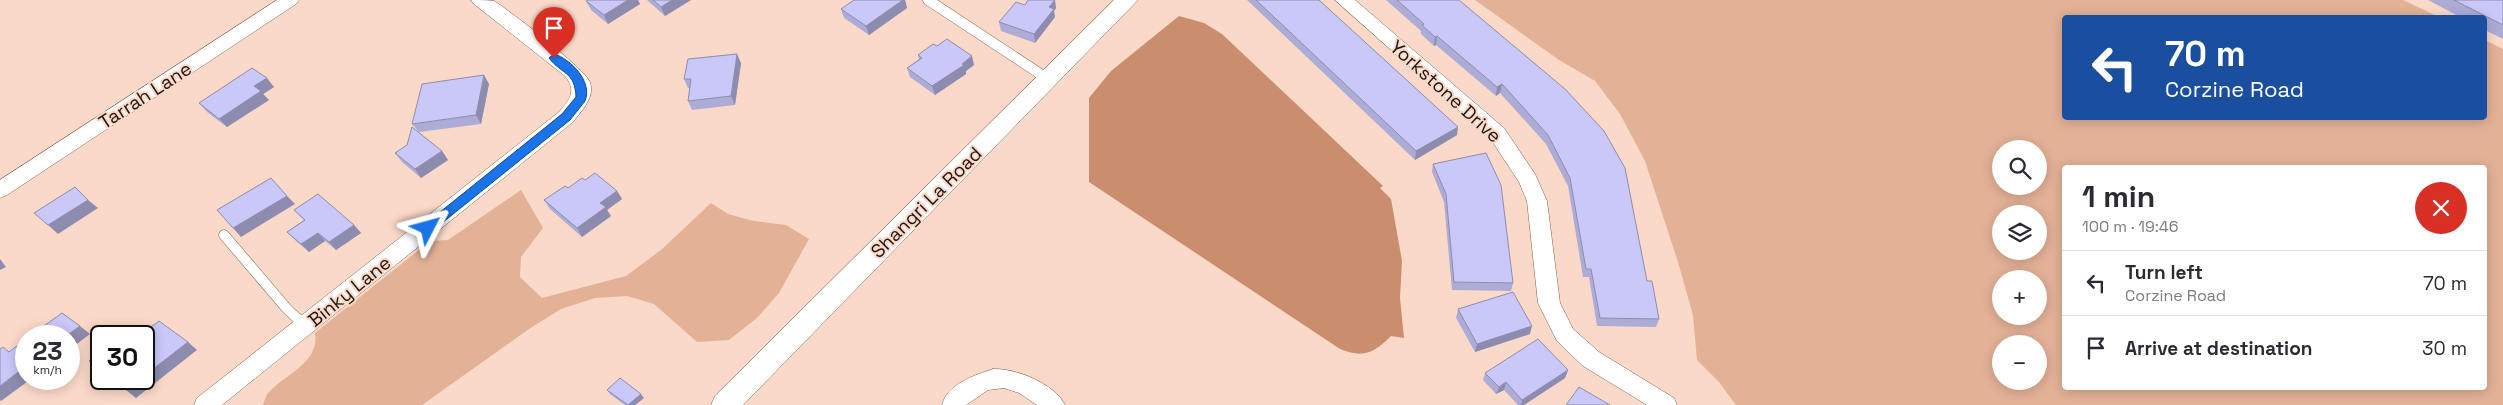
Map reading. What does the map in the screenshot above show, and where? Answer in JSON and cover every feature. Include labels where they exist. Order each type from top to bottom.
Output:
[{"type":"street","name":"Tarrah Lane","points":[[0,190],[290,0]]},
{"type":"street","name":"Binky Lane","points":[[205,405],[566,117],[582,98],[581,83],[572,71],[480,0]]},
{"type":"street","name":"Shangri La Road","points":[[725,405],[1127,0]]},
{"type":"street","name":"Yorkstone Drive","points":[[1344,0],[1497,134],[1520,165],[1536,201],[1549,303],[1564,335],[1591,359],[1666,405]]},
{"type":"street","points":[[953,405],[954,401],[974,384],[1000,377],[1025,383],[1054,405]]},
{"type":"lane","points":[[928,0],[1048,79]]},
{"type":"lane","points":[[224,235],[288,310],[306,326]]},
{"type":"shaded area","points":[[1475,0],[2403,0],[2435,15],[2062,15],[2062,120],[2487,120],[2487,41],[2503,49],[2503,405],[1736,405],[1719,382],[1697,360],[1693,315],[1678,262],[1645,161],[1620,114],[1595,81],[1559,60]]},
{"type":"shaded area","points":[[1179,16],[1204,23],[1222,34],[1383,186],[1380,188],[1391,199],[1402,261],[1400,298],[1404,338],[1391,336],[1379,347],[1367,353],[1361,354],[1340,349],[1089,182],[1089,98],[1111,71]]},
{"type":"shaded area","points":[[521,190],[543,228],[521,257],[520,277],[542,298],[626,276],[661,250],[711,203],[728,214],[754,221],[786,225],[809,239],[779,293],[757,318],[729,340],[697,342],[654,304],[627,296],[595,298],[561,309],[529,329],[422,405],[263,405],[269,392],[307,360],[315,343],[315,333],[430,241],[448,240]]},
{"type":"building","points":[[628,0],[604,15],[586,1]]},
{"type":"building","points":[[653,0],[672,0],[661,7]]},
{"type":"building","points":[[854,0],[903,0],[866,26],[841,9]]},
{"type":"building","points":[[1028,0],[1055,0],[1049,7],[1054,9],[1034,34],[999,22],[1016,2],[1025,5]]},
{"type":"building","points":[[1256,0],[1319,0],[1458,127],[1416,151]]},
{"type":"building","points":[[1397,0],[1459,0],[1565,89],[1604,131],[1625,168],[1647,281],[1652,281],[1659,319],[1600,318],[1591,269],[1586,269],[1570,178],[1548,135],[1502,84],[1497,87],[1437,36],[1435,37],[1422,25],[1424,24]]},
{"type":"building","points":[[2454,0],[2503,0],[2503,25],[2487,17],[2487,15]]},
{"type":"building","points":[[947,39],[972,56],[962,64],[964,65],[932,86],[907,68],[922,58],[918,55],[933,44],[937,46]]},
{"type":"building","points":[[737,54],[731,96],[688,101],[691,79],[684,79],[688,59]]},
{"type":"building","points":[[252,68],[267,78],[254,86],[261,91],[219,119],[199,103]]},
{"type":"building","points":[[484,75],[476,115],[412,124],[422,84]]},
{"type":"building","points":[[412,127],[442,151],[415,169],[395,153],[407,145]]},
{"type":"building","points":[[1486,153],[1501,185],[1513,283],[1454,282],[1446,194],[1433,164]]},
{"type":"building","points":[[595,173],[617,191],[600,203],[606,207],[577,228],[544,200],[565,186],[568,188],[582,178],[585,180]]},
{"type":"building","points":[[271,178],[287,196],[233,228],[217,210]]},
{"type":"building","points":[[75,187],[88,200],[48,225],[34,213]]},
{"type":"building","points":[[318,194],[354,225],[329,242],[318,233],[301,244],[287,232],[305,220],[294,210]]},
{"type":"building","points":[[1513,292],[1532,326],[1477,344],[1458,309]]},
{"type":"building","points":[[62,313],[79,325],[45,325]]},
{"type":"building","points":[[159,321],[188,342],[155,368],[155,325]]},
{"type":"building","points":[[1538,339],[1568,370],[1522,400],[1506,382],[1499,387],[1485,373]]},
{"type":"building","points":[[3,347],[9,352],[15,347],[15,374],[0,386],[0,349]]},
{"type":"building","points":[[620,378],[641,394],[628,405],[607,390]]},
{"type":"building","points":[[1579,387],[1610,405],[1566,405]]},
{"type":"route","points":[[428,228],[566,117],[582,98],[581,83],[572,71],[554,58]]}]
